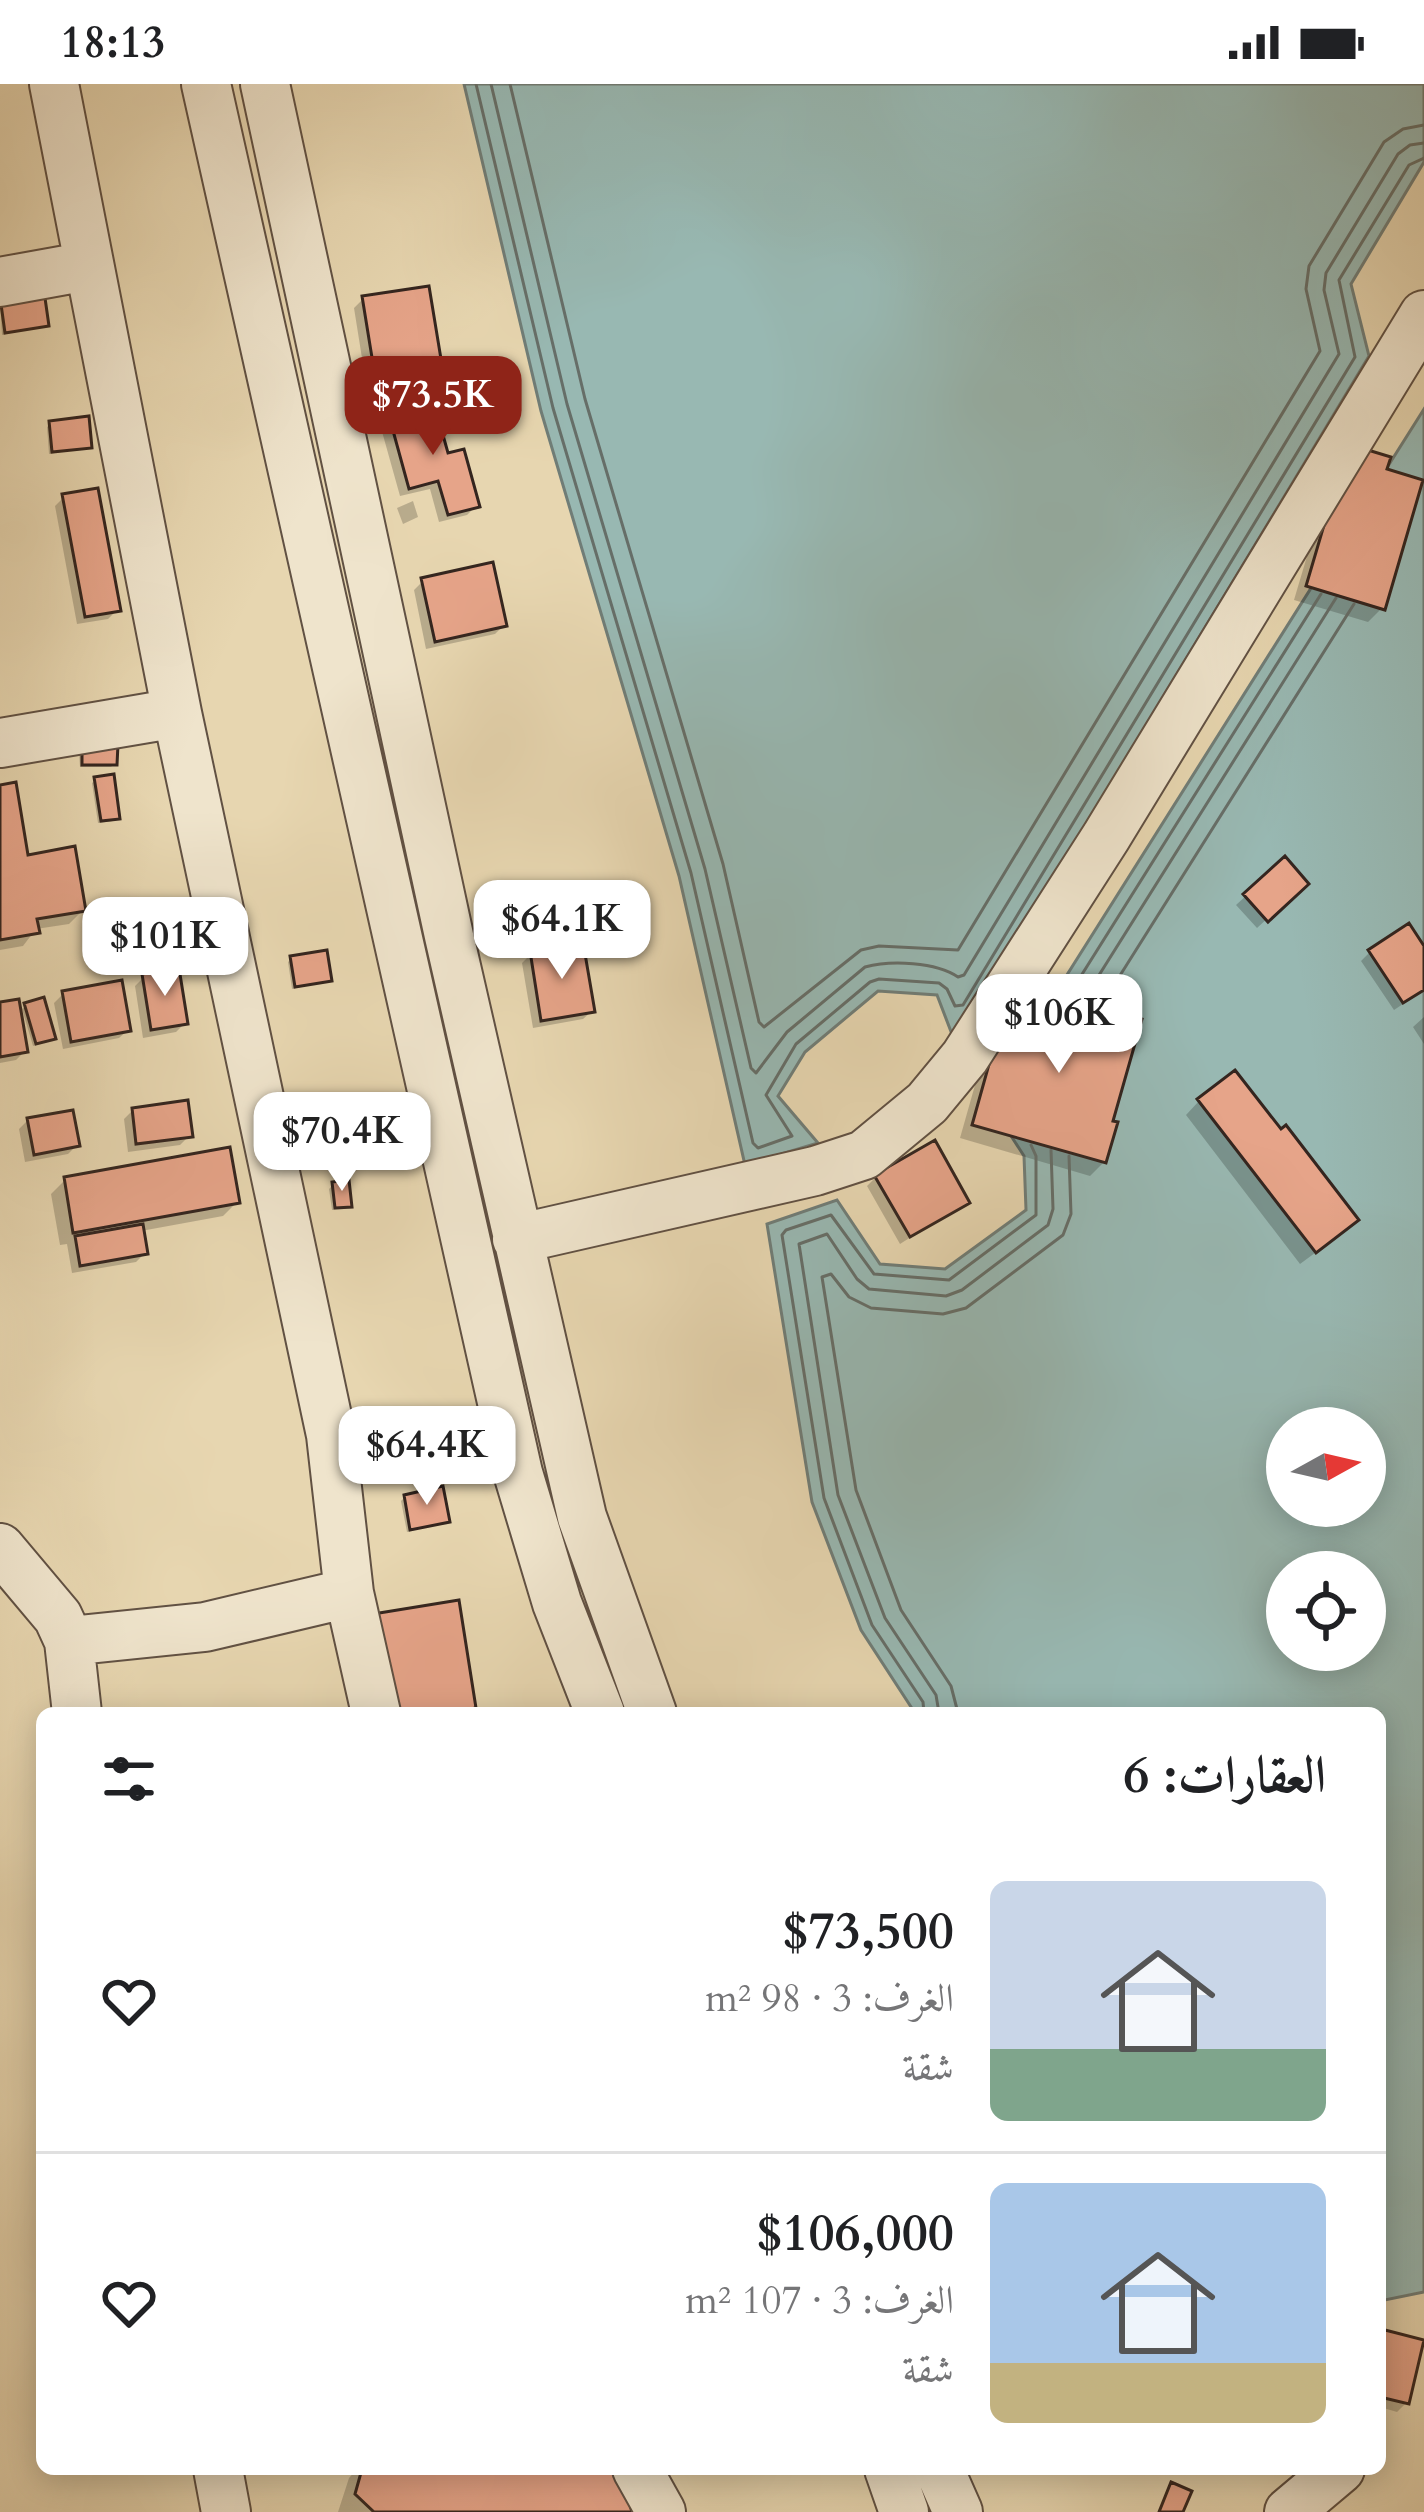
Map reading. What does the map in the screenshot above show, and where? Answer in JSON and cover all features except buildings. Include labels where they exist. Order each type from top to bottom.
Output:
[{"type":"lane","points":[[54,84],[177,713],[331,1435],[350,1593],[375,1707]]},
{"type":"lane","points":[[206,84],[518,1473],[557,1603],[598,1707]]},
{"type":"lane","points":[[265,84],[582,1517],[650,1707]]},
{"type":"lane","points":[[0,282],[88,266]]},
{"type":"lane","points":[[517,1239],[815,1171],[863,1155],[927,1103],[965,1057],[1093,857],[1424,315]]},
{"type":"lane","points":[[0,743],[177,713]]},
{"type":"lane","points":[[0,1548],[58,1617],[69,1641],[76,1707]]},
{"type":"lane","points":[[69,1641],[205,1628],[350,1593]]},
{"type":"lane","points":[[219,2475],[226,2512]]},
{"type":"lane","points":[[640,2475],[661,2512]]},
{"type":"lane","points":[[891,2475],[904,2512]]},
{"type":"lane","points":[[942,2475],[958,2512]]},
{"type":"lane","points":[[1289,2512],[1333,2475]]},
{"type":"water","points":[[464,84],[1424,84],[1424,162],[1351,284],[1369,356],[955,1042],[937,995],[878,991],[805,1052],[778,1096],[818,1143],[745,1165],[679,876],[541,411]]},
{"type":"water","points":[[1424,409],[1424,2292],[1386,2300],[1386,1707],[911,1707],[861,1630],[812,1502],[767,1224],[837,1200],[880,1264],[945,1269],[1026,1210],[1024,1156],[988,1100]]}]
